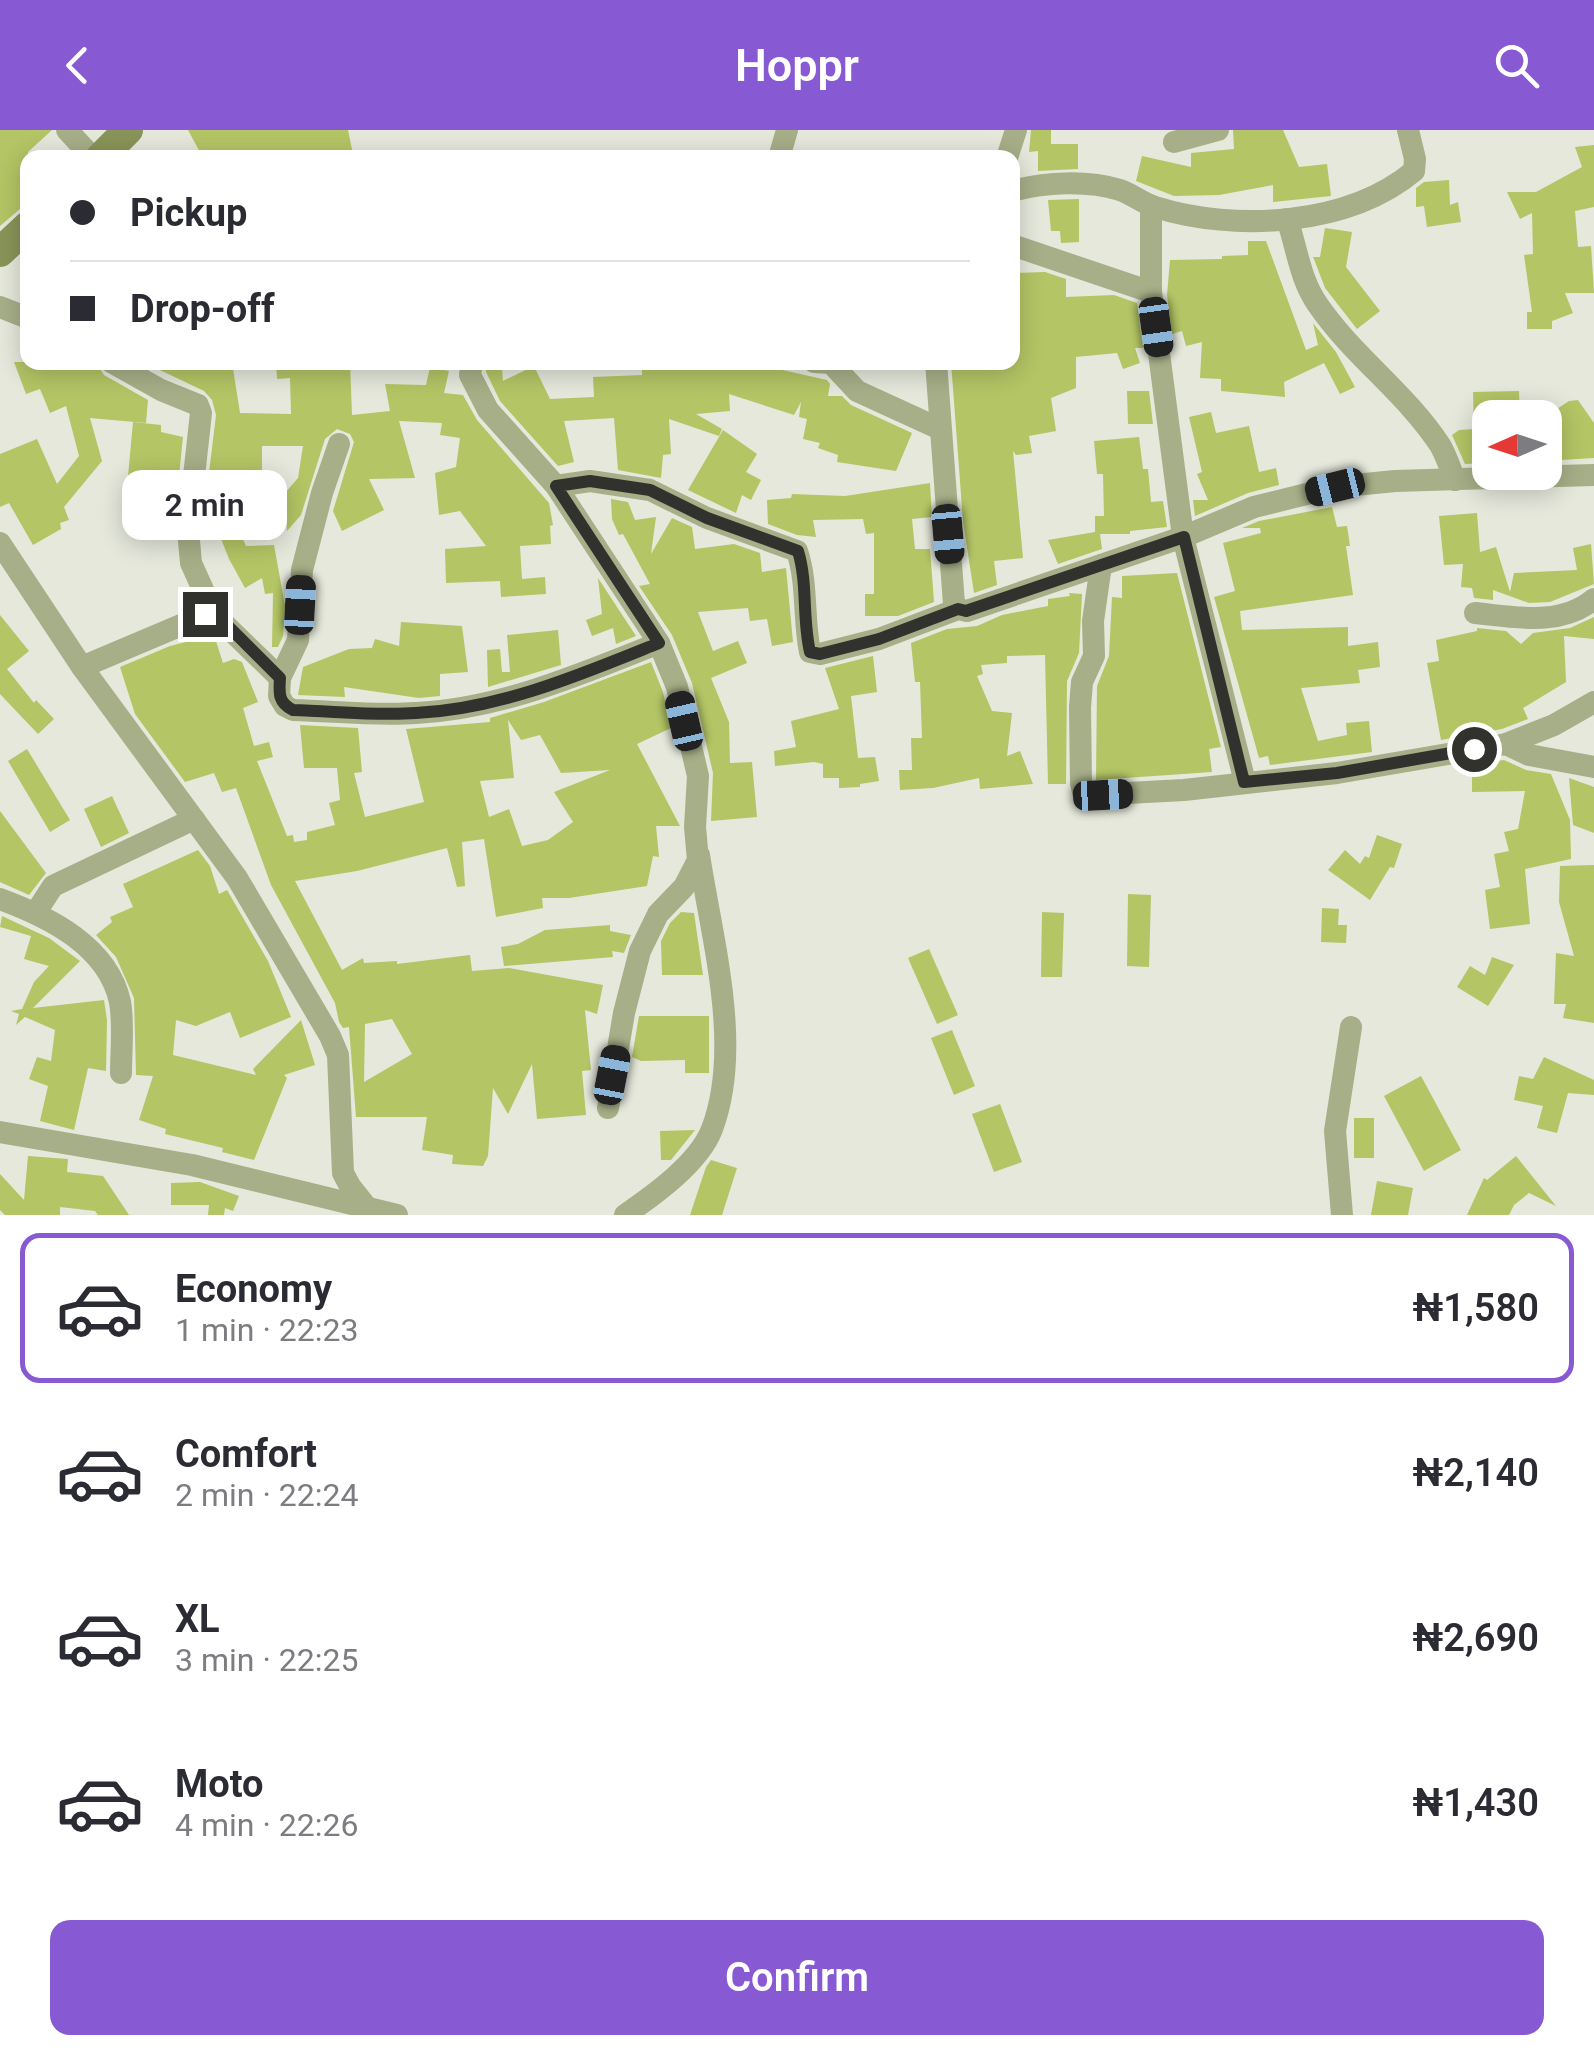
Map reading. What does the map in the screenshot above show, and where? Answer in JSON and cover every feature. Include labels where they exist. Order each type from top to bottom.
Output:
[{"type":"main road","points":[[106,150],[128,130]]},
{"type":"main road","points":[[0,252],[20,233]]},
{"type":"street","points":[[67,130],[88,150]]},
{"type":"street","points":[[1174,142],[1218,130]]},
{"type":"street","points":[[1020,189],[1092,184],[1189,216],[1286,219],[1337,209],[1398,184],[1414,171],[1408,130]]},
{"type":"street","points":[[1151,206],[1151,292],[1184,537],[1244,782]]},
{"type":"street","points":[[1286,219],[1300,258],[1303,280],[1318,306],[1441,446],[1455,480]]},
{"type":"street","points":[[1020,248],[1151,292]]},
{"type":"street","points":[[125,370],[198,405],[201,413],[188,530],[191,563],[214,614],[280,678]]},
{"type":"street","points":[[471,370],[488,410],[556,486],[659,643],[677,688],[698,776],[694,827],[698,860],[684,887],[658,914],[640,951],[624,1013],[608,1108]]},
{"type":"street","points":[[838,370],[858,391],[940,429]]},
{"type":"street","points":[[936,370],[954,604],[958,609]]},
{"type":"street","points":[[339,444],[302,570],[298,640],[280,678],[279,696],[285,706],[293,710],[416,714],[470,706],[538,689],[659,643]]},
{"type":"street","points":[[556,486],[590,481],[650,490],[707,518],[798,551],[803,568],[806,634],[810,652],[820,654],[879,639],[958,609],[966,611],[1184,537],[1254,507],[1335,487],[1395,481],[1594,475]]},
{"type":"street","points":[[0,543],[82,667],[236,878],[335,1045],[343,1172],[370,1211]]},
{"type":"street","points":[[1101,565],[1093,621],[1094,656],[1082,682],[1080,707],[1083,792],[1151,792],[1337,773],[1506,744],[1554,725],[1594,702]]},
{"type":"street","points":[[1475,613],[1552,618],[1580,609],[1594,599]]},
{"type":"street","points":[[82,667],[205,614],[214,614]]},
{"type":"street","points":[[1506,744],[1529,755],[1594,767]]},
{"type":"street","points":[[36,912],[53,886],[194,819]]},
{"type":"street","points":[[625,1215],[672,1183],[711,1132],[728,1056],[694,827]]},
{"type":"street","points":[[0,899],[36,912],[66,930],[105,965],[120,1002],[122,1074]]},
{"type":"street","points":[[1342,1215],[1335,1131],[1352,1026]]},
{"type":"street","points":[[0,1132],[192,1165],[397,1215]]},
{"type":"building","points":[[0,130],[52,130],[30,150],[20,150],[20,209],[0,226]]},
{"type":"building","points":[[188,130],[348,130],[352,150],[199,150]]},
{"type":"building","points":[[1031,130],[1051,130],[1051,144],[1078,144],[1078,169],[1038,171],[1038,151],[1029,152]]},
{"type":"building","points":[[1233,130],[1283,130],[1299,167],[1327,164],[1331,196],[1273,202],[1273,185],[1219,195],[1174,196],[1136,181],[1142,156],[1191,167],[1191,153],[1234,149]]},
{"type":"building","points":[[1594,145],[1594,207],[1575,211],[1578,247],[1591,246],[1594,293],[1565,293],[1573,313],[1552,321],[1552,329],[1527,329],[1527,312],[1532,312],[1524,255],[1533,254],[1532,213],[1520,219],[1507,192],[1536,192],[1582,167],[1575,147]]},
{"type":"building","points":[[1449,180],[1450,205],[1458,202],[1461,222],[1427,227],[1424,206],[1416,207],[1416,188],[1424,182]]},
{"type":"building","points":[[1079,199],[1079,242],[1061,243],[1060,231],[1051,231],[1048,200]]},
{"type":"building","points":[[1325,228],[1352,232],[1346,267],[1380,311],[1357,329],[1325,288],[1313,257],[1320,257]]},
{"type":"building","points":[[1248,241],[1266,241],[1306,350],[1318,345],[1313,323],[1336,352],[1355,387],[1340,394],[1324,363],[1284,382],[1285,397],[1221,391],[1221,379],[1200,378],[1202,342],[1186,346],[1182,331],[1172,334],[1167,295],[1170,260],[1248,255]]},
{"type":"building","points":[[1045,272],[1066,279],[1066,297],[1114,295],[1137,303],[1143,348],[1135,348],[1140,363],[1123,369],[1117,353],[1076,357],[1076,388],[1051,398],[1056,431],[1029,436],[1032,453],[1016,455],[1013,451],[1023,558],[994,561],[997,585],[974,593],[963,521],[952,370],[1020,370],[1020,273]]},
{"type":"building","points":[[14,362],[20,362],[20,370],[101,370],[148,400],[146,423],[90,418],[102,461],[64,507],[69,520],[33,545],[9,503],[0,507],[0,454],[37,439],[57,484],[79,456],[66,406],[50,413],[40,389],[26,394]]},
{"type":"building","points":[[160,370],[233,370],[240,413],[291,414],[290,378],[277,379],[276,370],[350,370],[352,415],[390,411],[385,384],[426,385],[429,370],[449,371],[444,393],[463,395],[477,420],[549,503],[551,544],[520,546],[522,579],[545,577],[546,594],[501,597],[500,581],[446,583],[445,549],[486,546],[460,511],[439,515],[435,473],[456,467],[460,438],[440,435],[442,423],[399,421],[415,478],[369,479],[384,510],[342,531],[333,511],[354,442],[350,434],[337,429],[325,439],[301,515],[287,531],[286,510],[230,509],[246,546],[274,545],[285,606],[283,636],[278,647],[272,647],[273,593],[265,594],[262,578],[245,588],[212,516],[229,509],[228,471],[209,473],[216,415],[212,400],[204,391]],"holes":[[[262,446],[303,446],[298,478],[285,493],[262,493]]]},
{"type":"building","points":[[486,370],[502,370],[503,381],[526,370],[536,370],[550,399],[594,397],[593,377],[642,375],[642,370],[782,370],[827,380],[828,396],[842,396],[851,405],[912,433],[896,471],[837,462],[838,455],[818,448],[820,443],[803,439],[807,419],[799,417],[801,402],[794,415],[729,394],[730,411],[696,414],[722,429],[719,436],[669,419],[671,454],[663,455],[661,478],[618,470],[614,418],[564,421],[574,462],[558,466],[500,401]]},
{"type":"building","points":[[1127,391],[1149,391],[1153,424],[1128,424]]},
{"type":"building","points":[[1519,391],[1519,400],[1473,400],[1473,392]]},
{"type":"building","points":[[1578,400],[1594,423],[1594,458],[1562,460],[1562,406]]},
{"type":"building","points":[[1211,412],[1216,433],[1249,426],[1259,472],[1276,468],[1279,485],[1248,493],[1195,516],[1193,500],[1208,500],[1197,474],[1202,472],[1189,417]]},
{"type":"building","points":[[133,422],[161,425],[161,432],[183,437],[174,524],[164,524],[163,501],[126,498]]},
{"type":"building","points":[[1472,429],[1472,464],[1465,464],[1452,435]]},
{"type":"building","points":[[723,430],[757,454],[746,472],[761,480],[751,500],[742,495],[736,513],[688,490]]},
{"type":"building","points":[[1139,437],[1143,469],[1148,469],[1151,502],[1163,501],[1167,527],[1130,534],[1100,534],[1102,549],[1058,564],[1048,540],[1095,532],[1095,516],[1104,516],[1103,474],[1097,474],[1094,441]]},
{"type":"building","points":[[930,483],[932,517],[912,519],[915,549],[930,549],[934,602],[898,616],[865,616],[865,594],[874,594],[874,533],[866,534],[863,519],[813,520],[816,537],[797,535],[768,524],[767,500],[791,498],[792,494],[845,496]]},
{"type":"building","points":[[611,499],[628,502],[635,520],[656,517],[651,554],[672,518],[692,527],[695,549],[734,544],[760,553],[762,572],[786,568],[793,642],[772,646],[767,619],[750,621],[748,608],[698,612],[713,651],[738,641],[747,663],[711,678],[729,722],[730,763],[752,762],[757,817],[711,821],[713,773],[692,683],[672,635],[639,586],[650,584],[623,534],[619,535],[612,519]]},
{"type":"building","points":[[1332,507],[1337,527],[1347,526],[1353,595],[1240,611],[1242,630],[1348,627],[1348,646],[1378,642],[1380,667],[1358,670],[1360,683],[1301,688],[1318,741],[1347,735],[1346,723],[1369,721],[1372,752],[1270,765],[1268,756],[1259,758],[1214,597],[1235,591],[1223,543],[1261,533],[1260,528],[1242,528],[1259,521]]},
{"type":"building","points":[[1477,513],[1480,552],[1496,547],[1510,592],[1514,573],[1577,570],[1573,548],[1591,544],[1594,584],[1550,602],[1529,603],[1493,590],[1493,600],[1474,598],[1472,588],[1461,587],[1463,564],[1444,565],[1439,516]]},
{"type":"building","points":[[1177,573],[1221,747],[1209,749],[1212,772],[1096,780],[1097,686],[1109,656],[1112,597],[1122,598],[1122,576]]},
{"type":"building","points":[[598,578],[636,636],[616,644],[613,628],[592,636],[586,620],[602,614]]},
{"type":"building","points":[[1069,593],[1082,594],[1079,653],[1067,681],[1066,784],[1048,784],[1045,655],[1007,656],[1007,663],[981,665],[983,674],[977,676],[992,711],[1012,713],[1007,756],[1020,751],[1033,784],[980,789],[979,778],[900,790],[899,770],[912,770],[911,738],[922,738],[920,682],[915,682],[911,643],[947,629],[977,626],[1002,615],[1048,606],[1048,599],[1070,596]]},
{"type":"building","points":[[0,615],[29,651],[7,669],[34,703],[36,700],[54,719],[38,734],[0,694]]},
{"type":"building","points":[[1594,617],[1594,639],[1564,636],[1566,682],[1523,708],[1528,719],[1502,729],[1441,740],[1427,663],[1439,661],[1436,640],[1477,628],[1506,631],[1521,644],[1533,633],[1570,628]]},
{"type":"building","points":[[401,622],[462,626],[468,672],[440,674],[440,696],[419,698],[344,687],[345,697],[298,695],[303,667],[349,649],[372,648],[375,639],[399,646]]},
{"type":"building","points":[[558,630],[561,665],[488,687],[487,650],[500,649],[502,672],[510,672],[507,635]]},
{"type":"building","points":[[214,635],[223,663],[234,659],[242,662],[258,702],[243,708],[254,746],[269,742],[273,757],[257,761],[287,836],[293,835],[294,842],[307,840],[307,832],[335,825],[329,803],[340,800],[337,768],[304,768],[300,725],[358,728],[362,772],[354,773],[365,817],[424,802],[406,729],[490,722],[490,718],[651,662],[671,728],[637,744],[680,826],[656,826],[659,857],[653,856],[647,886],[569,898],[542,898],[543,908],[496,917],[484,839],[462,842],[465,886],[457,887],[447,848],[357,871],[295,881],[342,970],[363,958],[364,963],[397,964],[470,955],[472,971],[509,968],[603,985],[597,1014],[585,1010],[591,1070],[582,1071],[586,1115],[537,1119],[532,1064],[508,1114],[493,1088],[488,1156],[483,1166],[452,1164],[453,1155],[422,1150],[427,1117],[356,1117],[349,1027],[343,1028],[339,1022],[335,1003],[271,885],[236,788],[222,792],[214,773],[185,782],[135,714],[120,667],[170,646]],"holes":[[[508,720],[521,740],[540,735],[561,773],[610,770],[554,792],[573,822],[548,840],[522,846],[509,809],[489,817],[480,781],[514,778]],[[392,1019],[412,1054],[364,1082],[365,1024]]]},
{"type":"building","points":[[873,656],[877,692],[851,696],[858,758],[875,757],[879,781],[839,788],[839,778],[823,778],[823,764],[775,766],[774,751],[796,747],[791,721],[839,709],[825,668]]},
{"type":"building","points":[[27,749],[70,820],[50,832],[8,761]]},
{"type":"building","points":[[1504,760],[1526,770],[1551,774],[1570,820],[1571,859],[1525,869],[1530,924],[1490,929],[1485,890],[1500,887],[1494,854],[1509,851],[1504,832],[1518,829],[1525,791],[1472,792],[1472,765]]},
{"type":"building","points":[[1569,778],[1594,787],[1594,833],[1573,825]]},
{"type":"building","points":[[112,796],[129,833],[101,847],[84,809]]},
{"type":"building","points":[[0,811],[46,873],[29,895],[0,882]]},
{"type":"building","points":[[1377,835],[1402,844],[1394,868],[1390,867],[1370,900],[1328,870],[1345,850],[1360,864],[1365,856],[1369,858]]},
{"type":"building","points":[[198,850],[210,866],[219,894],[227,890],[268,961],[291,1017],[240,1038],[230,1012],[196,1026],[176,1020],[173,1055],[256,1075],[253,1069],[301,1020],[315,1065],[284,1075],[287,1078],[254,1160],[165,1134],[166,1129],[139,1120],[153,1076],[136,1075],[134,998],[116,957],[96,935],[112,922],[110,917],[133,907],[123,884]]},
{"type":"building","points":[[1594,865],[1594,1023],[1563,1018],[1566,1004],[1554,1004],[1556,953],[1574,956],[1559,902],[1560,866]]},
{"type":"building","points":[[1128,894],[1151,895],[1149,967],[1127,966]]},
{"type":"building","points":[[1322,908],[1339,909],[1338,925],[1347,925],[1346,943],[1321,942]]},
{"type":"building","points":[[681,912],[694,913],[703,975],[662,975],[661,941]]},
{"type":"building","points":[[1042,912],[1064,913],[1062,977],[1041,977]]},
{"type":"building","points":[[2,916],[49,938],[80,961],[33,1008],[104,1000],[106,1071],[88,1068],[74,1130],[40,1121],[48,1086],[29,1079],[37,1057],[51,1061],[55,1030],[25,1017],[16,1025],[19,1014],[11,1011],[22,1009],[34,982],[49,966],[24,959],[31,936],[0,927]]},
{"type":"building","points":[[610,925],[610,931],[631,935],[624,953],[612,951],[613,957],[504,966],[501,947],[518,944],[545,930]]},
{"type":"building","points":[[929,949],[958,1015],[937,1024],[908,958]]},
{"type":"building","points":[[1492,957],[1514,965],[1488,1006],[1457,987],[1470,966],[1485,975]]},
{"type":"building","points":[[639,1016],[709,1016],[709,1073],[685,1073],[685,1060],[641,1061],[632,1057]]},
{"type":"building","points":[[952,1030],[975,1086],[954,1095],[931,1038]]},
{"type":"building","points":[[1544,1057],[1594,1080],[1594,1095],[1568,1093],[1557,1133],[1537,1128],[1543,1106],[1514,1100],[1519,1076],[1533,1079]]},
{"type":"building","points":[[1421,1076],[1461,1150],[1424,1171],[1384,1096]]},
{"type":"building","points":[[1000,1104],[1022,1162],[994,1172],[972,1114]]},
{"type":"building","points":[[1354,1118],[1374,1118],[1374,1158],[1354,1158]]},
{"type":"building","points":[[695,1130],[671,1160],[661,1160],[660,1131]]},
{"type":"building","points":[[28,1156],[68,1159],[67,1172],[103,1176],[129,1215],[98,1215],[95,1211],[60,1207],[60,1215],[5,1215],[0,1210],[0,1174],[24,1200]]},
{"type":"building","points":[[1516,1156],[1556,1206],[1529,1193],[1514,1205],[1509,1215],[1467,1215],[1484,1178],[1487,1180]]},
{"type":"building","points":[[711,1160],[737,1168],[722,1215],[690,1215],[706,1167]]},
{"type":"building","points":[[1377,1181],[1413,1188],[1408,1215],[1371,1215]]},
{"type":"building","points":[[200,1182],[239,1196],[233,1211],[225,1208],[224,1215],[208,1215],[209,1205],[171,1205],[171,1183]]},
{"type":"route","points":[[205,614],[221,619],[280,678],[279,696],[293,710],[416,714],[470,706],[538,689],[659,643],[556,486],[590,481],[650,490],[707,518],[798,551],[803,568],[806,634],[810,652],[820,654],[879,639],[958,609],[966,611],[1184,537],[1244,782],[1337,773],[1474,749]]}]
